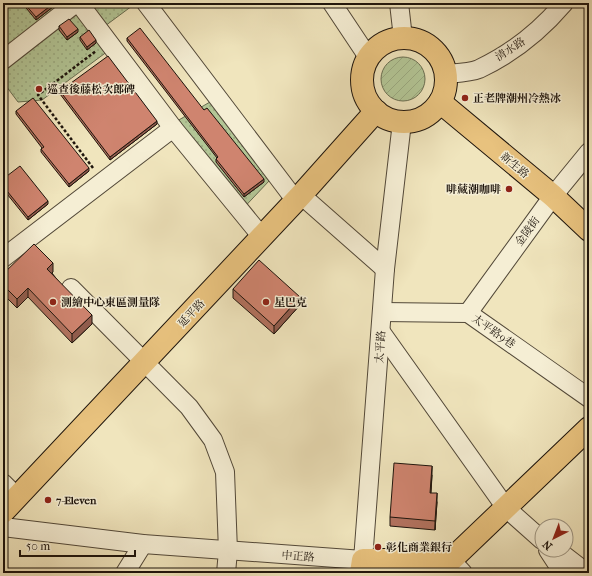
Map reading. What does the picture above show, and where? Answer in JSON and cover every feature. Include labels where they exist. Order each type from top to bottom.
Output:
[{"type":"main road","points":[[403,38],[415,39],[426,44],[435,52],[442,62],[445,74],[444,88],[440,102],[421,118],[402,122],[386,118],[376,111],[364,93],[362,81],[363,68],[368,57],[377,47],[390,40],[403,38]]},
{"type":"main road","name":"新生路","points":[[440,102],[553,196],[589,230]]},
{"type":"main road","name":"延平路","points":[[8,497],[145,362],[299,198],[376,111]]},
{"type":"main road","name":"中正路","points":[[362,567],[457,566],[506,508],[589,428]]},
{"type":"street","points":[[3,60],[76,3]]},
{"type":"street","points":[[79,3],[173,128],[262,237]]},
{"type":"street","points":[[332,3],[368,57]]},
{"type":"street","points":[[399,3],[403,38]]},
{"type":"street","name":"清水路","points":[[445,74],[478,69],[516,47],[549,21],[564,3]]},
{"type":"street","points":[[152,5],[299,198],[385,269]]},
{"type":"street","name":"太平路","points":[[362,567],[385,269],[402,122]]},
{"type":"street","points":[[3,258],[173,128]]},
{"type":"street","name":"金陵街","points":[[468,313],[553,196],[589,152]]},
{"type":"street","points":[[71,288],[189,407],[213,440],[225,472],[228,551],[226,573]]},
{"type":"street","name":"太平路9巷","points":[[382,312],[468,313],[589,398]]},
{"type":"street","points":[[381,332],[506,508],[534,533]]},
{"type":"street","name":"中正路","points":[[3,527],[143,544],[228,551],[362,567]]},
{"type":"street","points":[[125,573],[143,544]]},
{"type":"street","points":[[554,558],[563,573]]},
{"type":"street","points":[[567,558],[587,573]]},
{"type":"path","points":[[103,181],[38,95],[108,42]]},
{"type":"green space","points":[[6,3],[136,3],[105,26],[177,121],[210,102],[269,181],[236,216],[108,51],[42,100],[18,102],[3,82],[3,11]]},
{"type":"green space","points":[[399,57],[407,57],[419,63],[425,75],[425,83],[419,95],[407,101],[399,101],[387,95],[381,83],[381,75],[387,63]]},
{"type":"building","points":[[24,3],[54,3],[36,17]]},
{"type":"building","points":[[69,19],[78,29],[67,37],[59,26]]},
{"type":"building","points":[[140,28],[204,110],[207,108],[264,179],[244,194],[216,159],[218,157],[127,38]]},
{"type":"building","points":[[89,30],[96,40],[87,47],[80,37]]},
{"type":"building","points":[[108,56],[157,121],[110,157],[60,91]]},
{"type":"building","points":[[33,98],[89,168],[69,184],[41,149],[44,147],[16,111]]},
{"type":"building","points":[[20,166],[48,201],[28,217],[3,186],[3,179]]},
{"type":"building","name":"測繪中心東區測量隊","points":[[34,244],[53,263],[47,269],[92,315],[72,334],[28,288],[17,299],[3,285],[3,274]]},
{"type":"building","name":"星巴克","points":[[259,260],[300,297],[274,326],[233,289]]},
{"type":"building","points":[[394,463],[432,466],[430,493],[437,493],[435,521],[390,517]]},
{"type":"place","name":"巡查後藤松次郎碑","points":[[39,89]]},
{"type":"place","name":"正老牌潮州冷熱冰","points":[[465,98]]},
{"type":"place","name":"啡藏潮咖啡","points":[[509,189]]},
{"type":"place","name":"測繪中心東區測量隊","points":[[53,302]]},
{"type":"place","name":"星巴克","points":[[266,302]]},
{"type":"place","name":"7-Eleven","points":[[48,500]]},
{"type":"place","name":"彰化商業銀行","points":[[378,547]]}]
